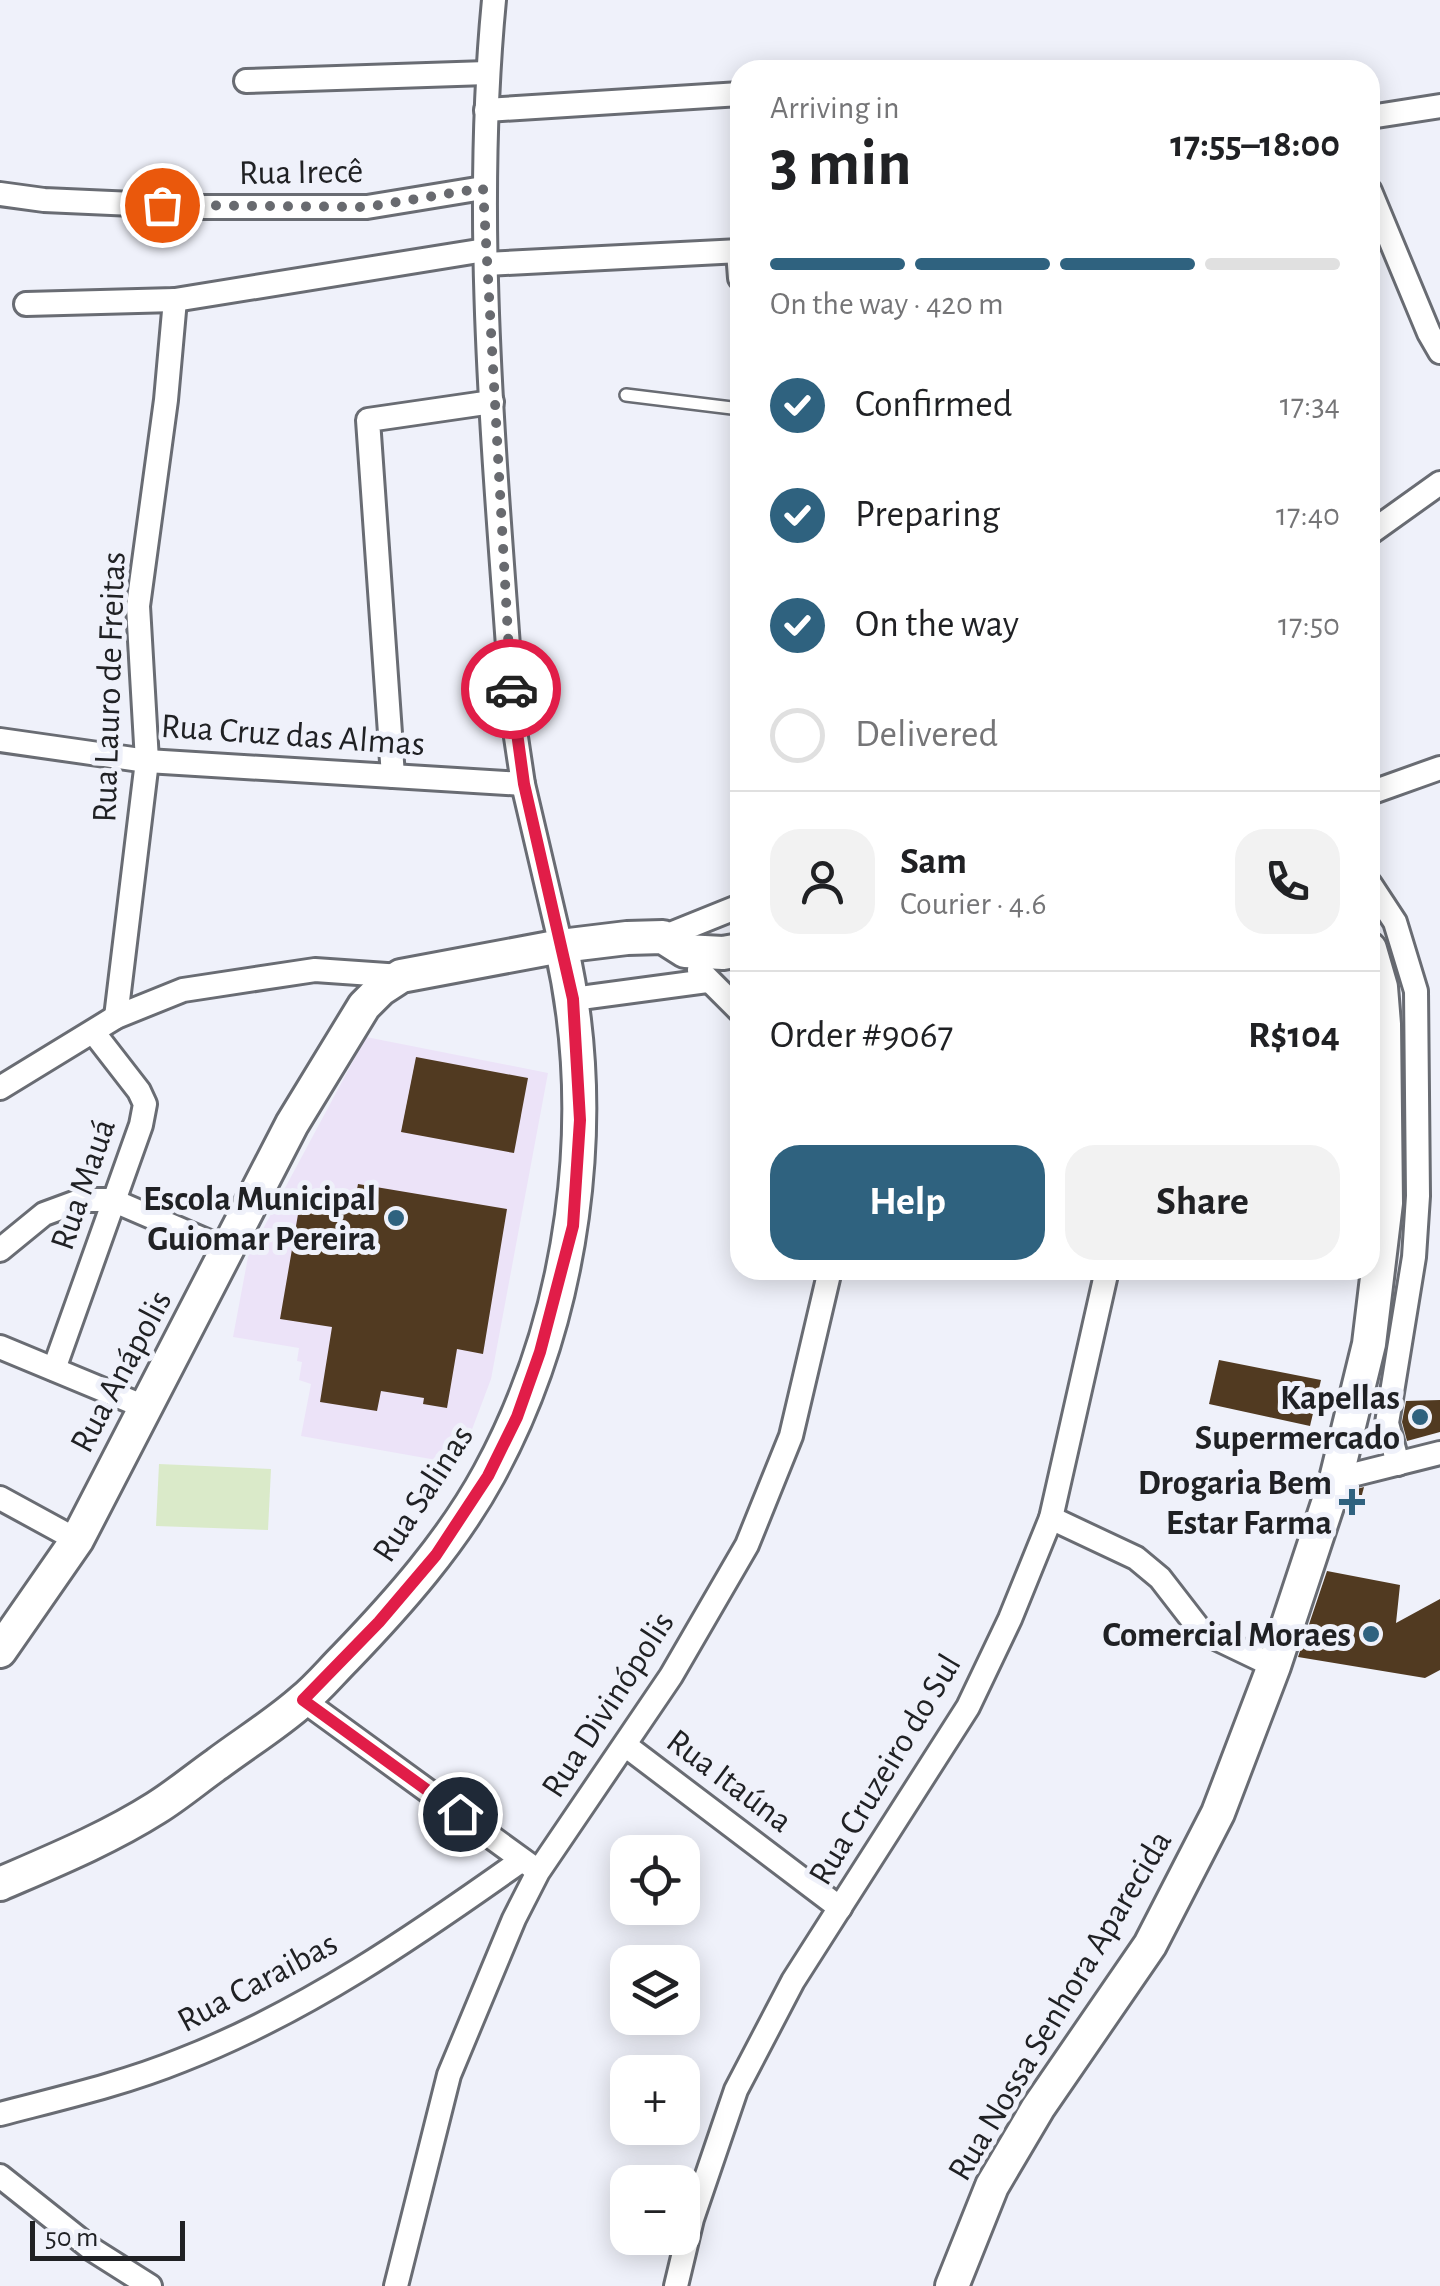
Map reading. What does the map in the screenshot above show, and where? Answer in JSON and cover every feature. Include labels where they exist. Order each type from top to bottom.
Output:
[{"type":"street","points":[[494,0],[483,188],[492,402],[513,717],[561,946]]},
{"type":"street","points":[[246,81],[487,73]]},
{"type":"street","points":[[486,110],[730,95]]},
{"type":"street","points":[[1380,115],[1440,106]]},
{"type":"street","name":"Rua Irecê","points":[[0,194],[44,200],[201,207],[367,207],[483,188]]},
{"type":"street","points":[[1380,215],[1428,333],[1440,352]]},
{"type":"street","points":[[26,304],[175,300],[486,257],[730,251]]},
{"type":"street","name":"Rua Lauro de Freitas","points":[[116,1017],[147,761],[138,606],[164,418],[175,300]]},
{"type":"street","points":[[393,776],[368,420],[492,402]]},
{"type":"street","points":[[1380,526],[1440,484]]},
{"type":"street","name":"Rua Cruz das Almas","points":[[0,740],[147,761],[524,784]]},
{"type":"street","points":[[1380,789],[1440,768]]},
{"type":"street","points":[[1380,900],[1394,922],[1416,991],[1418,1196],[1414,1257],[1388,1423],[1398,1464]]},
{"type":"street","points":[[674,944],[730,912]]},
{"type":"street","points":[[0,1088],[116,1017],[183,990],[316,970],[401,976],[561,946],[628,938],[730,952]]},
{"type":"street","points":[[674,944],[730,1002]]},
{"type":"street","name":"Rua Salinas","points":[[0,1884],[84,1848],[156,1808],[303,1700],[379,1622],[436,1555],[488,1476],[517,1417],[540,1352],[573,1226],[580,1120],[573,999],[561,946]]},
{"type":"street","name":"Rua Anápolis","points":[[0,1651],[76,1540],[292,1124],[364,1006],[401,976]]},
{"type":"street","points":[[573,999],[707,981]]},
{"type":"street","name":"Rua Nossa Senhora Aparecida","points":[[1380,983],[1386,1204],[1380,1256]]},
{"type":"street","points":[[1416,991],[1440,988]]},
{"type":"street","name":"Rua Mauá","points":[[54,1369],[141,1125],[145,1104],[94,1033]]},
{"type":"street","points":[[0,1250],[44,1214],[82,1200],[112,1200],[228,1250]]},
{"type":"street","name":"Rua Divinópolis","points":[[396,2286],[449,2075],[514,1919],[530,1866],[624,1745],[671,1676],[747,1545],[791,1436],[828,1280]]},
{"type":"street","name":"Rua Cruzeiro do Sul","points":[[676,2286],[692,2220],[736,2090],[793,1980],[968,1707],[1010,1619],[1051,1518],[1106,1280]]},
{"type":"street","name":"Rua Nossa Senhora Aparecida","points":[[952,2286],[992,2186],[1038,2108],[1150,1945],[1218,1813],[1274,1666],[1336,1479],[1370,1344],[1377,1280]]},
{"type":"street","points":[[0,1347],[147,1408]]},
{"type":"street","points":[[1336,1479],[1440,1453]]},
{"type":"street","points":[[0,1498],[76,1540]]},
{"type":"street","points":[[1051,1518],[1136,1558],[1160,1578],[1201,1631],[1274,1666]]},
{"type":"street","points":[[303,1700],[530,1866]]},
{"type":"street","name":"Rua Itaúna","points":[[624,1745],[840,1908]]},
{"type":"street","name":"Rua Caraibas","points":[[0,2114],[184,2060],[298,2007],[530,1866]]},
{"type":"street","points":[[0,2176],[92,2250],[150,2286]]},
{"type":"lane","points":[[626,395],[730,409]]},
{"type":"shaded area","name":"Escola Municipal Guiomar Pereira","points":[[366,1037],[548,1073],[491,1379],[459,1464],[301,1436],[311,1384],[299,1380],[299,1348],[233,1337],[248,1257]]},
{"type":"green space","points":[[159,1464],[271,1469],[268,1530],[156,1526]]},
{"type":"building","points":[[416,1057],[528,1078],[514,1153],[401,1132]]},
{"type":"building","points":[[358,1184],[507,1209],[483,1354],[457,1349],[447,1408],[423,1404],[424,1398],[381,1391],[377,1411],[320,1402],[332,1327],[280,1319],[301,1197],[354,1205]]},
{"type":"building","points":[[1219,1360],[1321,1380],[1310,1426],[1209,1404]]},
{"type":"building","name":"Kapellas Supermercado","points":[[1440,1400],[1440,1432],[1407,1441],[1402,1422],[1406,1401]]},
{"type":"building","name":"Drogaria Bem Estar Farma","points":[[1364,1487],[1356,1518],[1345,1517],[1353,1490]]},
{"type":"building","name":"Comercial Moraes","points":[[1327,1571],[1400,1585],[1396,1623],[1440,1599],[1440,1670],[1425,1678],[1298,1657]]},
{"type":"way so far","points":[[162,205],[367,207],[483,188],[511,689]]},
{"type":"place","name":"Escola Municipal Guiomar Pereira","points":[[396,1218]]},
{"type":"place","name":"Kapellas Supermercado","points":[[1420,1417]]},
{"type":"place","name":"Drogaria Bem Estar Farma","points":[[1352,1502]]},
{"type":"place","name":"Comercial Moraes","points":[[1371,1634]]},
{"type":"route","points":[[460,1814],[303,1700],[379,1622],[436,1555],[488,1476],[517,1417],[540,1352],[573,1226],[580,1120],[573,999],[524,784],[511,689]]}]
